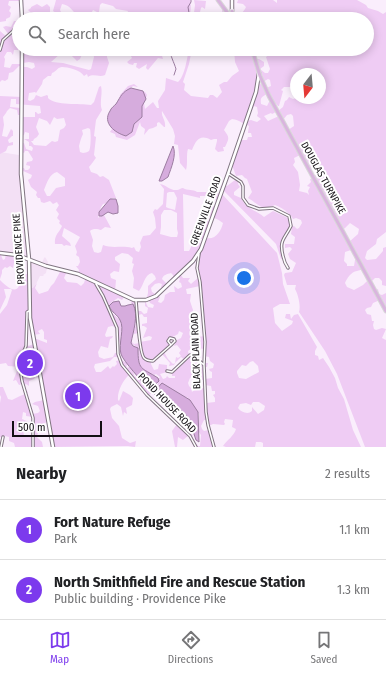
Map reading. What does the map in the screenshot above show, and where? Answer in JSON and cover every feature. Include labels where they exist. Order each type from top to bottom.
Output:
[{"type":"main road","points":[[21,0],[22,12]]},
{"type":"main road","points":[[218,0],[228,12]]},
{"type":"main road","points":[[232,0],[232,12]]},
{"type":"main road","name":"PROVIDENCE PIKE","points":[[22,56],[21,174],[29,259],[31,330],[53,447]]},
{"type":"main road","name":"DOUGLAS TURNPIKE","points":[[254,56],[259,73],[269,96],[386,311]]},
{"type":"main road","name":"GREENVILLE ROAD","points":[[136,301],[146,300],[156,296],[199,254],[256,92],[259,73]]},
{"type":"main road","points":[[0,253],[18,255],[44,266],[78,274],[126,298],[136,301]]},
{"type":"street","points":[[0,50],[4,40],[12,32]]},
{"type":"street","points":[[228,174],[242,182],[243,198],[248,205],[259,209],[273,208],[289,216],[291,226],[282,242],[281,247],[285,265],[288,268]]},
{"type":"street","name":"BLACK PLAIN ROAD","points":[[199,254],[197,268],[200,282],[204,338],[207,416],[214,447]]},
{"type":"street","name":"POND HOUSE ROAD","points":[[94,281],[103,296],[117,328],[118,354],[122,365],[147,396],[190,436],[196,447]]},
{"type":"street","points":[[136,301],[143,357],[146,360],[153,361],[171,345]]},
{"type":"street","points":[[30,311],[27,315],[26,346],[21,359],[20,368],[22,381],[33,418],[33,447]]},
{"type":"street","points":[[167,371],[172,372],[193,355],[204,365]]},
{"type":"street","points":[[2,447],[3,437]]},
{"type":"shaded area","points":[[0,0],[21,1],[9,1],[8,5],[11,7],[9,11],[11,13],[10,17],[6,19],[6,21],[0,22]]},
{"type":"shaded area","points":[[56,0],[190,0],[191,9],[190,12],[128,12],[102,3],[100,5],[99,12],[93,10],[92,12],[74,12],[72,9],[62,4],[60,10],[61,12],[53,11]]},
{"type":"shaded area","points":[[194,0],[206,1],[205,9],[202,7],[200,12],[194,12]]},
{"type":"shaded area","points":[[238,0],[273,0],[277,3],[277,0],[357,0],[366,5],[368,8],[383,14],[386,12],[386,232],[377,239],[376,244],[367,251],[365,258],[367,260],[376,259],[383,251],[383,248],[386,247],[386,286],[382,285],[382,281],[379,278],[375,278],[371,282],[364,269],[353,273],[348,277],[345,283],[347,287],[354,290],[368,280],[375,290],[378,289],[379,294],[382,295],[386,293],[386,310],[380,300],[373,303],[371,307],[365,310],[367,314],[371,315],[372,321],[374,321],[374,329],[386,329],[382,338],[386,340],[386,447],[365,447],[337,374],[325,351],[299,312],[300,307],[295,289],[296,285],[287,285],[284,275],[285,273],[292,272],[296,263],[290,259],[288,254],[292,249],[290,247],[285,248],[285,244],[294,244],[295,237],[291,234],[292,227],[294,226],[297,229],[299,228],[302,223],[301,220],[296,218],[293,219],[288,212],[275,205],[263,207],[248,198],[252,192],[247,179],[242,175],[236,176],[232,165],[240,140],[247,140],[248,137],[252,137],[251,133],[248,133],[249,126],[245,124],[247,121],[251,120],[257,122],[261,119],[257,116],[257,107],[254,106],[252,110],[251,109],[259,83],[262,85],[267,94],[262,98],[261,104],[267,106],[269,102],[272,101],[266,88],[271,86],[270,80],[268,79],[263,82],[256,59],[264,62],[264,66],[260,69],[265,73],[268,73],[270,69],[266,57],[268,56],[374,56],[374,12],[243,12],[246,7],[243,4],[237,3]],"holes":[[[278,111],[283,120],[287,115],[291,114],[293,116],[294,126],[288,130],[310,169],[318,165],[322,170],[321,172],[316,170],[317,174],[314,176],[343,230],[350,223],[359,229],[358,234],[349,242],[357,259],[355,260],[354,266],[347,266],[344,261],[345,252],[351,250],[312,178],[310,179],[311,182],[307,186],[310,187],[308,191],[309,195],[299,191],[300,185],[298,172],[293,165],[295,162],[294,158],[300,155],[279,116],[268,121],[264,116]]]},
{"type":"shaded area","points":[[37,4],[42,7],[47,4],[50,7],[50,12],[30,12],[28,10]]},
{"type":"shaded area","points":[[12,25],[12,31],[10,34],[12,36],[12,54],[7,52],[4,57],[4,67],[10,68],[12,64],[22,64],[22,66],[19,66],[13,72],[9,73],[8,79],[0,82],[0,31],[7,37],[9,35],[3,27],[11,27]]},
{"type":"shaded area","points":[[22,56],[58,56],[51,62],[63,63],[89,70],[91,69],[94,56],[107,56],[109,63],[105,75],[92,75],[88,77],[87,74],[84,76],[74,69],[61,67],[52,73],[51,76],[48,76],[43,80],[36,93],[29,93],[28,100],[30,101],[34,99],[36,95],[41,97],[47,95],[48,98],[56,102],[91,105],[94,102],[99,87],[101,86],[102,110],[96,120],[94,136],[96,137],[94,155],[96,158],[89,167],[91,172],[100,177],[103,176],[109,180],[116,198],[113,198],[107,203],[103,204],[98,218],[104,214],[111,228],[105,227],[101,230],[94,229],[90,231],[93,240],[92,246],[94,252],[101,252],[103,245],[110,247],[134,247],[136,251],[139,252],[141,247],[140,243],[143,236],[150,235],[156,228],[153,212],[163,204],[164,189],[160,184],[175,190],[183,188],[197,192],[208,192],[212,196],[218,193],[220,195],[221,193],[277,253],[283,284],[290,304],[280,304],[273,308],[275,323],[282,331],[292,324],[293,321],[285,318],[286,314],[290,314],[291,319],[294,315],[298,314],[317,347],[315,355],[318,356],[319,360],[323,358],[335,378],[344,399],[353,430],[361,447],[263,447],[263,443],[256,442],[255,447],[226,447],[223,446],[234,434],[236,429],[232,427],[233,420],[225,419],[224,425],[213,424],[209,426],[207,420],[204,420],[201,426],[202,429],[204,431],[209,430],[214,447],[196,447],[195,442],[198,446],[200,446],[201,435],[199,432],[199,414],[187,397],[171,391],[164,384],[160,385],[148,396],[129,375],[118,393],[119,401],[123,391],[133,398],[132,405],[126,408],[127,414],[124,412],[123,416],[121,407],[117,404],[110,409],[112,418],[119,426],[122,438],[130,443],[136,441],[135,447],[53,447],[47,422],[42,424],[41,428],[36,430],[38,434],[36,436],[42,442],[43,447],[15,447],[14,443],[9,441],[9,437],[0,437],[0,387],[3,387],[8,399],[12,400],[25,394],[24,389],[28,392],[26,395],[32,414],[40,411],[38,406],[32,404],[44,400],[40,378],[35,377],[29,381],[29,386],[26,384],[23,386],[22,384],[19,385],[16,380],[13,381],[17,371],[20,371],[21,374],[39,371],[36,359],[21,362],[20,367],[8,366],[6,363],[0,364],[0,314],[7,305],[12,290],[4,289],[6,297],[0,310],[0,280],[10,288],[15,289],[19,286],[19,282],[24,274],[29,274],[29,288],[33,288],[37,283],[35,288],[39,294],[48,291],[61,270],[67,271],[64,278],[67,282],[77,283],[81,286],[86,277],[78,274],[79,270],[76,266],[78,266],[80,262],[79,257],[76,255],[77,252],[75,246],[80,237],[64,228],[62,236],[70,243],[71,246],[55,244],[56,236],[62,226],[57,218],[59,214],[56,210],[59,205],[57,202],[53,204],[50,201],[44,203],[41,202],[40,198],[36,195],[37,192],[31,187],[28,180],[32,175],[21,170],[21,168],[24,168],[25,170],[28,170],[30,166],[26,165],[27,162],[32,161],[33,159],[28,151],[25,151],[24,153],[21,152],[21,144],[24,143],[26,149],[32,151],[33,148],[29,146],[29,142],[24,139],[29,139],[29,133],[25,132],[24,135],[21,136],[22,117],[35,117],[35,112],[38,114],[41,113],[40,106],[16,104],[16,99],[11,99],[10,107],[21,108],[22,115],[18,115],[17,110],[10,108],[3,117],[4,125],[2,136],[7,137],[11,129],[13,131],[13,136],[8,140],[9,143],[13,142],[13,145],[8,146],[6,151],[0,154],[0,96],[22,97],[22,67],[32,69],[35,67],[34,63],[23,63]],"holes":[[[54,117],[57,119],[64,118],[66,125],[60,130],[58,141],[52,141],[46,146],[34,145],[31,141],[33,141],[39,134],[36,127],[39,118],[47,121],[50,125]],[[88,128],[90,129],[90,149],[83,153],[80,152],[79,146],[83,134],[82,130]],[[57,172],[65,178],[65,186],[56,188],[50,196],[47,196],[44,190],[47,182],[54,173]],[[174,192],[177,198],[175,210],[166,207],[167,193]],[[183,194],[200,198],[200,196],[208,196],[208,199],[218,201],[216,207],[212,206],[205,208],[201,217],[213,217],[218,219],[223,223],[221,229],[213,238],[206,238],[211,221],[200,222],[193,229],[195,232],[196,230],[199,231],[198,234],[196,234],[204,240],[203,244],[194,241],[189,251],[184,251]],[[164,210],[171,210],[177,213],[177,237],[160,234],[161,215]],[[122,253],[128,254],[133,258],[133,288],[139,291],[149,274],[152,273],[156,279],[148,286],[147,297],[150,303],[154,305],[153,308],[148,307],[145,301],[145,306],[148,308],[147,313],[144,314],[141,311],[137,311],[136,301],[132,300],[131,303],[134,305],[136,324],[133,334],[139,333],[138,315],[142,314],[144,317],[147,317],[147,323],[142,324],[142,326],[147,328],[143,338],[149,336],[152,337],[151,340],[134,344],[131,338],[131,343],[138,348],[139,362],[142,368],[148,373],[154,375],[156,374],[160,377],[157,381],[158,384],[155,385],[150,391],[145,383],[134,376],[133,370],[130,367],[126,368],[128,362],[126,361],[116,361],[117,364],[114,367],[113,366],[110,369],[108,366],[101,372],[96,372],[94,367],[95,364],[110,361],[114,357],[119,357],[118,353],[115,353],[113,357],[104,359],[99,357],[98,352],[101,346],[108,348],[110,339],[113,336],[106,337],[105,335],[108,327],[116,327],[119,344],[120,341],[122,322],[112,313],[109,307],[112,302],[118,298],[122,300],[124,297],[115,292],[116,280],[111,278],[110,274],[114,271],[119,272],[120,264],[115,260],[115,257]],[[198,255],[197,271],[199,277],[191,284],[188,281],[190,278],[183,278],[180,274]],[[171,273],[174,278],[177,276],[180,279],[179,282],[181,283],[182,287],[178,289],[174,286],[175,292],[170,292],[165,295],[164,300],[161,303],[158,302],[160,297],[152,292],[151,288],[155,284],[159,283],[162,284],[161,287],[163,289],[168,285],[162,279],[167,274]],[[200,286],[204,336],[199,337],[198,348],[204,349],[204,356],[209,357],[210,361],[214,364],[213,368],[209,369],[212,372],[212,378],[205,379],[204,367],[207,367],[208,363],[204,363],[203,365],[194,357],[189,356],[188,351],[193,347],[194,339],[192,339],[191,336],[195,334],[195,329],[197,327],[193,321],[195,320],[191,316],[193,310],[190,301],[191,294],[187,294],[186,289]],[[27,312],[29,312],[32,335],[40,334],[38,331],[42,329],[44,332],[44,339],[47,340],[47,343],[34,338],[35,353],[29,355],[27,354],[27,351],[34,348],[34,344],[28,346],[26,345]],[[179,331],[183,333],[181,338],[177,340],[174,346],[177,345],[181,350],[179,353],[181,356],[178,358],[176,357],[175,363],[173,364],[164,352],[171,345],[168,341],[178,334]],[[162,354],[170,363],[169,366],[174,365],[181,357],[185,360],[172,373],[172,376],[175,376],[175,378],[169,378],[167,376],[163,379],[160,374],[167,372],[167,365],[159,364],[158,369],[154,370],[151,364],[154,360],[156,363],[155,360]],[[253,361],[258,366],[259,372],[246,379],[239,378],[237,371],[242,365],[246,366]],[[199,373],[202,374],[201,380],[204,380],[205,385],[211,386],[212,391],[215,391],[215,394],[213,395],[215,402],[206,403],[205,388],[195,389],[192,392],[188,383],[190,378]],[[253,402],[259,402],[265,406],[264,410],[258,414],[252,407],[252,411],[249,413],[241,411],[238,408],[240,404],[246,403],[251,405]],[[23,412],[26,413],[26,416],[33,417],[32,435],[24,435],[23,431],[25,428],[21,429],[19,427],[21,424],[25,424],[27,421],[22,419]]]},
{"type":"shaded area","points":[[72,56],[81,56],[77,61]]},
{"type":"shaded area","points":[[131,56],[162,56],[163,59],[158,58],[148,70],[146,68],[147,64],[139,69],[136,67],[137,63],[134,63],[133,65],[129,64],[127,62],[132,58]]},
{"type":"shaded area","points":[[187,56],[191,56],[183,82],[185,84],[184,90],[191,96],[208,98],[210,95],[213,95],[217,98],[222,92],[219,85],[227,82],[239,71],[235,62],[235,56],[253,56],[257,81],[244,124],[232,119],[229,121],[224,130],[228,138],[225,147],[223,147],[224,151],[218,152],[215,149],[217,139],[199,139],[195,143],[192,150],[188,149],[186,170],[180,163],[178,145],[174,144],[175,136],[173,129],[162,111],[165,127],[159,122],[157,123],[157,126],[149,129],[144,135],[145,129],[141,126],[140,122],[135,135],[127,140],[116,137],[115,134],[110,132],[112,129],[109,125],[110,116],[120,95],[128,86],[134,84],[138,87],[133,86],[130,89],[145,92],[147,95],[144,103],[145,109],[153,102],[157,108],[159,108],[158,101],[165,90],[166,78],[178,82],[185,67]]},
{"type":"shaded area","points":[[131,88],[143,91],[146,99],[142,106],[142,117],[134,124],[132,132],[126,136],[118,133],[111,127],[108,120],[108,115],[122,94]]},
{"type":"shaded area","points":[[173,146],[174,157],[168,177],[162,181],[159,181]]},
{"type":"shaded area","points":[[0,152],[19,155],[19,174],[26,256],[0,252]]},
{"type":"shaded area","points":[[235,180],[238,182],[240,187],[234,192],[234,195],[241,198],[248,207],[264,217],[273,211],[290,219],[291,223],[282,244],[284,258],[281,259],[276,244],[223,190],[224,186],[227,186]]},
{"type":"shaded area","points":[[110,199],[116,199],[118,213],[113,214],[108,212],[102,216],[99,216],[99,212]]},
{"type":"shaded area","points":[[0,253],[3,260],[5,259],[6,254],[21,256],[21,261],[19,263],[14,263],[13,268],[10,266],[7,268],[5,267],[2,270],[0,279]]},
{"type":"shaded area","points":[[45,257],[48,262],[46,273],[43,275],[44,276],[40,276],[34,288],[29,288],[29,260],[42,263]]},
{"type":"shaded area","points":[[119,301],[121,306],[133,304],[135,308],[135,324],[131,343],[133,346],[138,348],[139,361],[142,368],[158,378],[159,381],[149,390],[121,354],[121,323],[119,318],[109,306],[113,302]]},
{"type":"shaded area","points":[[162,383],[190,400],[198,412],[199,442],[196,440],[187,416],[153,393]]},
{"type":"shaded area","points":[[175,409],[179,409],[188,417],[193,436],[191,437],[189,435],[183,440],[178,437],[177,447],[175,447],[172,431],[177,424],[184,430],[186,428],[186,421],[175,412]]},
{"type":"waterway","points":[[189,12],[188,7],[191,0]]},
{"type":"waterway","points":[[171,56],[176,69],[174,75]]},
{"type":"place","name":"North Smithfield Fire and Rescue Station","points":[[30,363]]},
{"type":"place","name":"Fort Nature Refuge","points":[[78,396]]}]
